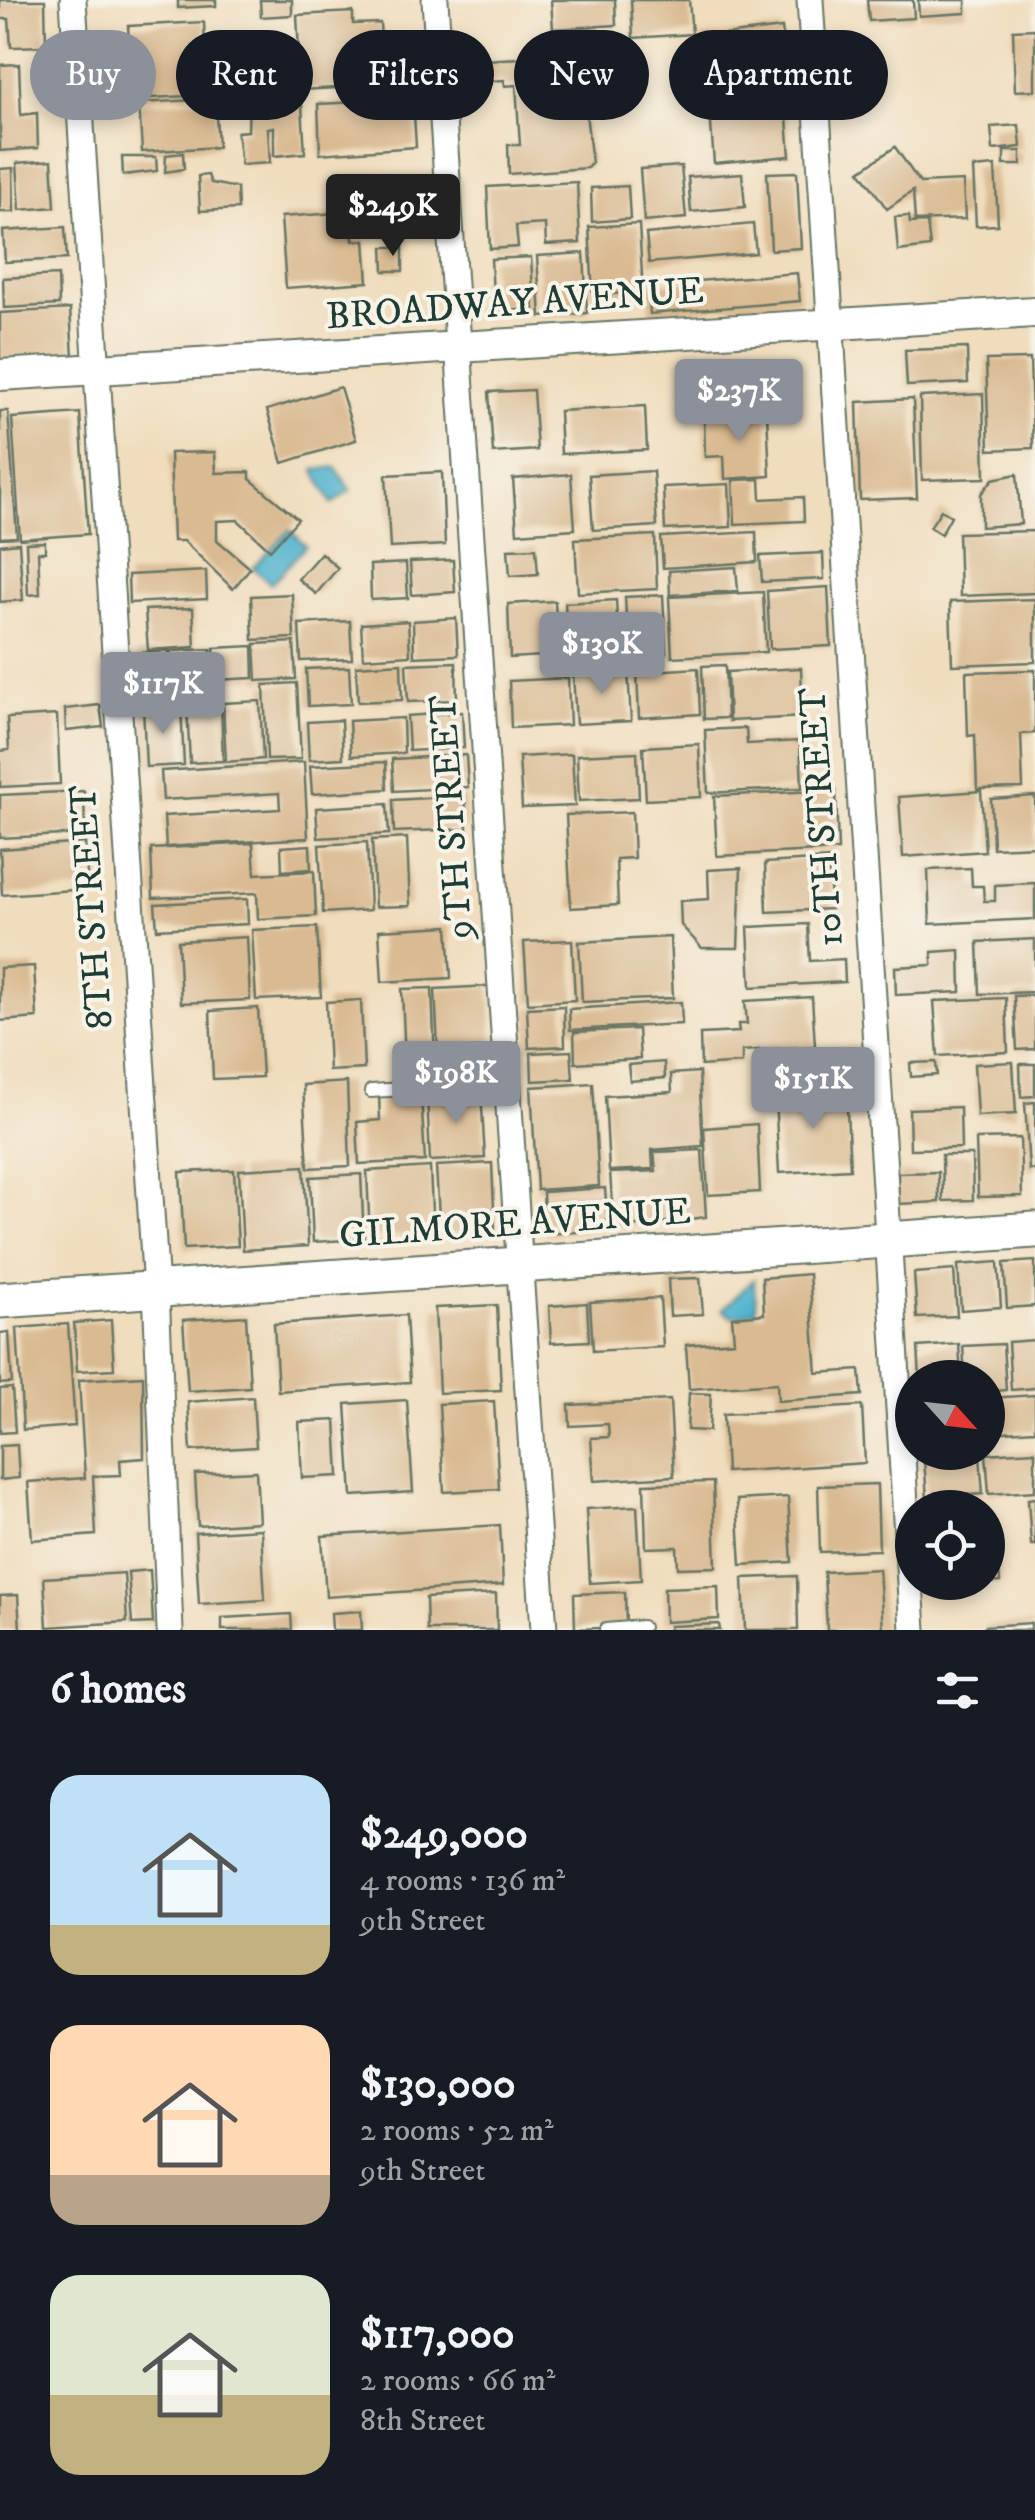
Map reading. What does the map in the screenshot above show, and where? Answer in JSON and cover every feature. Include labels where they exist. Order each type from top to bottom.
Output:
[{"type":"main road","name":"GILMORE AVENUE","points":[[0,1300],[1035,1230]]},
{"type":"street","name":"8TH STREET","points":[[73,0],[156,1289],[170,1630]]},
{"type":"street","name":"9TH STREET","points":[[435,0],[544,1630]]},
{"type":"street","name":"10TH STREET","points":[[810,0],[913,1630]]},
{"type":"street","name":"BROADWAY AVENUE","points":[[0,375],[1035,312]]},
{"type":"lane","points":[[371,1090],[506,1083]]},
{"type":"lane","points":[[606,1630],[642,1627]]},
{"type":"water","points":[[335,467],[351,490],[332,504],[314,470]]},
{"type":"water","points":[[290,530],[306,546],[271,584],[253,568]]},
{"type":"water","points":[[754,1279],[756,1311],[734,1317],[722,1310]]},
{"type":"building","points":[[0,0],[45,0],[46,30],[30,30],[30,46],[11,47],[9,19],[0,19]]},
{"type":"building","points":[[178,0],[216,0],[216,6],[178,8]]},
{"type":"building","points":[[260,0],[292,0],[292,15],[261,17]]},
{"type":"building","points":[[551,0],[615,0],[616,25],[553,29]]},
{"type":"building","points":[[631,0],[689,0],[692,30],[669,30],[669,36],[649,37],[649,30],[633,30]]},
{"type":"building","points":[[867,0],[913,0],[914,18],[869,21]]},
{"type":"building","points":[[918,0],[966,0],[966,13],[919,16]]},
{"type":"building","points":[[353,12],[353,24],[380,23],[380,30],[333,30],[333,88],[313,89],[313,30],[298,30],[297,15]]},
{"type":"building","points":[[204,22],[204,30],[176,30],[176,97],[156,98],[156,30],[128,30],[128,26]]},
{"type":"building","points":[[1035,29],[1035,90],[1015,91],[1013,30]]},
{"type":"building","points":[[514,58],[514,85],[494,81],[494,60]]},
{"type":"building","points":[[19,64],[21,115],[30,114],[30,120],[37,120],[38,148],[0,151],[0,65]]},
{"type":"building","points":[[176,101],[176,120],[216,120],[218,147],[142,152],[140,120],[156,120],[156,102]]},
{"type":"building","points":[[333,103],[333,120],[414,120],[416,147],[320,154],[318,104]]},
{"type":"building","points":[[248,120],[303,120],[305,153],[274,156],[274,127],[268,128],[270,163],[241,165],[237,132],[248,131]]},
{"type":"building","points":[[518,120],[587,120],[592,163],[587,168],[509,174],[508,145],[520,145]]},
{"type":"building","points":[[711,120],[787,120],[790,156],[714,163]]},
{"type":"building","points":[[1019,125],[1021,147],[993,150],[991,127]]},
{"type":"building","points":[[895,147],[920,183],[963,181],[965,219],[915,221],[913,191],[887,209],[860,171]]},
{"type":"building","points":[[1004,151],[1021,151],[1021,165],[1004,165]]},
{"type":"building","points":[[183,153],[184,169],[165,172],[166,155]]},
{"type":"building","points":[[122,157],[156,157],[157,171],[123,175]]},
{"type":"building","points":[[52,160],[55,207],[20,210],[17,163]]},
{"type":"building","points":[[681,166],[686,218],[644,222],[640,169]]},
{"type":"building","points":[[995,166],[998,225],[976,226],[973,168]]},
{"type":"building","points":[[13,168],[14,212],[0,212],[0,169]]},
{"type":"building","points":[[797,172],[801,248],[771,250],[767,173]]},
{"type":"building","points":[[742,173],[745,207],[691,212],[688,177]]},
{"type":"building","points":[[208,175],[211,183],[237,188],[238,209],[200,211],[198,176]]},
{"type":"building","points":[[577,182],[580,243],[546,245],[545,224],[516,226],[518,247],[490,249],[487,187]]},
{"type":"building","points":[[628,186],[630,219],[592,222],[591,188]]},
{"type":"building","points":[[351,212],[353,241],[365,240],[368,282],[286,288],[281,217]]},
{"type":"building","points":[[909,216],[910,223],[927,222],[930,247],[898,251],[895,217]]},
{"type":"building","points":[[639,224],[643,292],[593,295],[589,227]]},
{"type":"building","points":[[753,224],[756,253],[649,263],[646,234]]},
{"type":"building","points":[[65,227],[67,259],[5,262],[3,231]]},
{"type":"building","points":[[383,247],[403,247],[403,271],[384,271]]},
{"type":"building","points":[[584,253],[587,313],[541,317],[537,256]]},
{"type":"building","points":[[531,257],[534,309],[494,312],[491,259]]},
{"type":"building","points":[[797,273],[800,301],[650,314],[648,285]]},
{"type":"building","points":[[58,275],[59,305],[4,308],[3,278]]},
{"type":"building","points":[[70,309],[73,357],[0,361],[0,313]]},
{"type":"building","points":[[967,348],[968,383],[907,386],[905,350]]},
{"type":"building","points":[[1030,359],[1033,448],[989,450],[986,360]]},
{"type":"building","points":[[340,387],[356,440],[283,463],[267,410]]},
{"type":"building","points":[[533,390],[537,450],[493,453],[489,392]]},
{"type":"building","points":[[983,394],[985,478],[922,480],[920,397]]},
{"type":"building","points":[[913,399],[917,498],[860,500],[857,402]]},
{"type":"building","points":[[645,406],[647,450],[561,454],[559,411]]},
{"type":"building","points":[[0,411],[8,411],[17,537],[0,538]]},
{"type":"building","points":[[80,413],[88,534],[20,539],[12,418]]},
{"type":"building","points":[[767,413],[770,476],[725,479],[724,456],[705,457],[704,416]]},
{"type":"building","points":[[215,452],[216,473],[250,472],[250,479],[298,519],[270,550],[238,520],[217,521],[217,540],[250,568],[233,589],[184,541],[173,541],[170,453]]},
{"type":"building","points":[[653,471],[657,526],[593,530],[589,475]]},
{"type":"building","points":[[442,472],[445,545],[390,548],[386,475]]},
{"type":"building","points":[[571,474],[575,529],[517,533],[513,479]]},
{"type":"building","points":[[1017,474],[1021,524],[981,527],[981,494],[993,479]]},
{"type":"building","points":[[760,479],[761,499],[803,497],[804,521],[735,524],[733,480]]},
{"type":"building","points":[[729,484],[731,527],[665,530],[663,487]]},
{"type":"building","points":[[941,510],[951,516],[941,534],[930,527]]},
{"type":"building","points":[[1035,531],[1035,593],[960,596],[958,533]]},
{"type":"building","points":[[756,532],[757,562],[663,568],[661,537]]},
{"type":"building","points":[[655,535],[657,589],[578,593],[575,539]]},
{"type":"building","points":[[45,542],[45,552],[38,552],[40,594],[28,595],[26,543]]},
{"type":"building","points":[[19,543],[23,600],[0,602],[0,545]]},
{"type":"building","points":[[536,548],[538,574],[510,576],[508,549]]},
{"type":"building","points":[[321,553],[338,568],[316,594],[298,579]]},
{"type":"building","points":[[823,553],[824,579],[762,582],[760,556]]},
{"type":"building","points":[[453,560],[455,592],[412,595],[410,562]]},
{"type":"building","points":[[406,563],[408,598],[371,600],[370,565]]},
{"type":"building","points":[[736,567],[738,591],[670,595],[669,571]]},
{"type":"building","points":[[206,571],[207,599],[129,603],[128,575]]},
{"type":"building","points":[[828,587],[831,646],[770,649],[767,591]]},
{"type":"building","points":[[763,592],[766,652],[672,657],[669,597]]},
{"type":"building","points":[[292,594],[294,638],[253,640],[251,596]]},
{"type":"building","points":[[663,595],[666,653],[628,655],[625,597]]},
{"type":"building","points":[[1035,599],[1035,662],[952,665],[950,602]]},
{"type":"building","points":[[616,600],[619,650],[568,653],[565,603]]},
{"type":"building","points":[[555,601],[558,655],[510,658],[508,604]]},
{"type":"building","points":[[193,608],[195,647],[148,650],[145,610]]},
{"type":"building","points":[[456,618],[458,655],[414,657],[413,621]]},
{"type":"building","points":[[350,621],[352,659],[301,661],[299,624]]},
{"type":"building","points":[[408,621],[410,655],[363,658],[361,624]]},
{"type":"building","points":[[294,642],[296,679],[257,681],[255,644]]},
{"type":"building","points":[[253,646],[254,678],[215,680],[214,648]]},
{"type":"building","points":[[211,649],[212,682],[173,684],[171,651]]},
{"type":"building","points":[[169,651],[170,685],[138,687],[137,653]]},
{"type":"building","points":[[456,662],[457,700],[408,702],[406,664]]},
{"type":"building","points":[[401,663],[402,700],[358,702],[356,666]]},
{"type":"building","points":[[725,665],[727,718],[704,719],[702,666]]},
{"type":"building","points":[[349,667],[351,704],[308,706],[306,669]]},
{"type":"building","points":[[698,668],[700,714],[639,718],[637,672]]},
{"type":"building","points":[[801,668],[803,717],[729,721],[727,672]]},
{"type":"building","points":[[628,670],[631,721],[576,724],[573,673]]},
{"type":"building","points":[[1035,670],[1035,733],[1021,734],[1023,788],[977,789],[975,735],[968,736],[966,672]]},
{"type":"building","points":[[568,678],[570,725],[511,728],[509,681]]},
{"type":"building","points":[[297,683],[301,759],[267,760],[264,685]]},
{"type":"building","points":[[260,701],[263,759],[226,762],[223,703]]},
{"type":"building","points":[[221,704],[223,761],[190,763],[187,706]]},
{"type":"building","points":[[100,705],[103,727],[66,731],[65,709]]},
{"type":"building","points":[[181,706],[184,765],[146,767],[143,708]]},
{"type":"building","points":[[462,712],[464,748],[409,751],[407,716]]},
{"type":"building","points":[[57,715],[60,784],[0,787],[0,751],[9,750],[7,718]]},
{"type":"building","points":[[403,718],[404,753],[351,756],[349,721]]},
{"type":"building","points":[[341,720],[343,758],[309,760],[307,722]]},
{"type":"building","points":[[746,728],[747,744],[800,741],[802,788],[708,793],[705,730]]},
{"type":"building","points":[[699,744],[701,797],[646,800],[643,747]]},
{"type":"building","points":[[637,752],[639,798],[579,801],[577,755]]},
{"type":"building","points":[[572,754],[575,806],[522,808],[519,757]]},
{"type":"building","points":[[466,755],[468,787],[394,791],[392,759]]},
{"type":"building","points":[[304,762],[308,838],[166,847],[164,816],[280,809],[279,793],[163,800],[161,771]]},
{"type":"building","points":[[386,762],[387,789],[312,794],[310,766]]},
{"type":"building","points":[[836,790],[838,850],[717,856],[714,796]]},
{"type":"building","points":[[84,791],[85,834],[0,838],[0,795]]},
{"type":"building","points":[[981,791],[985,851],[903,857],[899,797]]},
{"type":"building","points":[[465,796],[467,829],[394,832],[393,800]]},
{"type":"building","points":[[1035,796],[1035,846],[993,848],[991,799]]},
{"type":"building","points":[[387,804],[389,834],[318,838],[316,808]]},
{"type":"building","points":[[632,812],[634,858],[616,859],[618,905],[571,908],[566,815]]},
{"type":"building","points":[[407,838],[410,906],[375,907],[372,840]]},
{"type":"building","points":[[367,842],[370,910],[323,913],[319,845]]},
{"type":"building","points":[[85,843],[88,889],[2,895],[0,849]]},
{"type":"building","points":[[253,843],[255,874],[314,871],[316,916],[258,919],[257,893],[153,898],[151,849]]},
{"type":"building","points":[[310,845],[311,869],[282,871],[281,847]]},
{"type":"building","points":[[829,859],[831,909],[767,912],[765,863]]},
{"type":"building","points":[[741,868],[738,948],[702,948],[681,925],[680,901],[709,899],[708,870]]},
{"type":"building","points":[[971,868],[972,886],[983,886],[984,901],[995,901],[995,885],[1035,883],[1035,919],[930,924],[928,870]]},
{"type":"building","points":[[247,899],[248,924],[157,929],[155,904]]},
{"type":"building","points":[[808,924],[810,961],[844,959],[845,982],[751,987],[748,927]]},
{"type":"building","points":[[448,926],[451,978],[382,982],[379,930]]},
{"type":"building","points":[[317,927],[321,997],[256,1000],[252,930]]},
{"type":"building","points":[[247,937],[250,1000],[181,1003],[178,941]]},
{"type":"building","points":[[670,937],[673,998],[582,1002],[579,942]]},
{"type":"building","points":[[1035,939],[1035,992],[980,994],[978,942]]},
{"type":"building","points":[[572,940],[575,1000],[528,1003],[524,942]]},
{"type":"building","points":[[960,950],[961,992],[896,995],[895,967],[932,965],[932,952]]},
{"type":"building","points":[[34,966],[37,1018],[0,1021],[0,968]]},
{"type":"building","points":[[490,986],[494,1066],[439,1069],[435,989]]},
{"type":"building","points":[[432,988],[435,1061],[405,1063],[402,989]]},
{"type":"building","points":[[1035,995],[1035,1049],[1017,1050],[1014,996]]},
{"type":"building","points":[[812,997],[815,1046],[742,1051],[742,1063],[701,1066],[700,1034],[739,1032],[738,1024],[747,1024],[745,1001]]},
{"type":"building","points":[[1006,998],[1008,1052],[938,1056],[934,1001]]},
{"type":"building","points":[[361,1000],[364,1069],[329,1071],[326,1002]]},
{"type":"building","points":[[681,1002],[682,1024],[570,1030],[569,1009]]},
{"type":"building","points":[[564,1006],[565,1046],[529,1048],[527,1008]]},
{"type":"building","points":[[258,1008],[262,1077],[213,1079],[210,1011]]},
{"type":"building","points":[[638,1029],[640,1059],[575,1063],[574,1032]]},
{"type":"building","points":[[854,1047],[856,1080],[767,1086],[765,1052]]},
{"type":"building","points":[[571,1051],[573,1079],[532,1081],[531,1053]]},
{"type":"building","points":[[664,1062],[665,1078],[630,1081],[628,1065]]},
{"type":"building","points":[[936,1062],[937,1075],[911,1077],[910,1063]]},
{"type":"building","points":[[1013,1062],[1016,1114],[977,1116],[974,1064]]},
{"type":"building","points":[[1020,1064],[1035,1064],[1035,1096],[1021,1097]]},
{"type":"building","points":[[699,1072],[703,1146],[652,1150],[653,1169],[609,1171],[605,1096],[672,1092],[671,1074]]},
{"type":"building","points":[[347,1082],[350,1166],[308,1168],[303,1085]]},
{"type":"building","points":[[593,1083],[599,1186],[537,1190],[531,1087]]},
{"type":"building","points":[[481,1091],[485,1158],[430,1161],[427,1094]]},
{"type":"building","points":[[846,1091],[850,1169],[779,1173],[775,1096]]},
{"type":"building","points":[[421,1094],[425,1161],[359,1164],[357,1122],[380,1120],[379,1096]]},
{"type":"building","points":[[1035,1102],[1035,1170],[1029,1170],[1025,1103]]},
{"type":"building","points":[[960,1107],[961,1148],[910,1149],[909,1109]]},
{"type":"building","points":[[757,1124],[760,1192],[708,1195],[704,1128]]},
{"type":"building","points":[[1020,1138],[1022,1196],[978,1197],[976,1139]]},
{"type":"building","points":[[702,1150],[706,1217],[614,1229],[610,1173],[656,1171],[654,1152]]},
{"type":"building","points":[[942,1155],[972,1155],[973,1200],[943,1201]]},
{"type":"building","points":[[492,1163],[495,1231],[440,1234],[436,1166]]},
{"type":"building","points":[[304,1166],[308,1246],[243,1250],[239,1170]]},
{"type":"building","points":[[430,1167],[433,1233],[370,1237],[367,1171]]},
{"type":"building","points":[[234,1170],[238,1246],[184,1249],[180,1172]]},
{"type":"building","points":[[938,1172],[939,1202],[899,1204],[898,1173]]},
{"type":"building","points":[[361,1174],[364,1239],[313,1242],[310,1177]]},
{"type":"building","points":[[605,1188],[608,1230],[545,1234],[543,1192]]},
{"type":"building","points":[[1035,1261],[1035,1306],[1007,1308],[1004,1263]]},
{"type":"building","points":[[998,1262],[1001,1307],[961,1310],[958,1265]]},
{"type":"building","points":[[954,1270],[957,1316],[917,1318],[914,1273]]},
{"type":"building","points":[[809,1274],[817,1373],[860,1370],[862,1395],[778,1401],[777,1383],[689,1389],[686,1345],[734,1341],[732,1317],[764,1314],[762,1278]]},
{"type":"building","points":[[700,1278],[703,1314],[670,1316],[668,1279]]},
{"type":"building","points":[[660,1298],[663,1347],[593,1351],[590,1302]]},
{"type":"building","points":[[587,1303],[589,1341],[551,1343],[549,1306]]},
{"type":"building","points":[[497,1305],[501,1390],[439,1393],[435,1308]]},
{"type":"building","points":[[406,1315],[410,1382],[278,1391],[274,1324]]},
{"type":"building","points":[[246,1316],[250,1387],[188,1391],[183,1320]]},
{"type":"building","points":[[111,1320],[114,1369],[77,1371],[74,1323]]},
{"type":"building","points":[[68,1324],[75,1426],[23,1430],[17,1328]]},
{"type":"building","points":[[9,1332],[12,1383],[0,1384],[0,1333]]},
{"type":"building","points":[[1035,1340],[1035,1388],[1011,1390],[1008,1342]]},
{"type":"building","points":[[959,1344],[960,1360],[919,1360],[918,1347]]},
{"type":"building","points":[[1003,1344],[1004,1360],[964,1360],[963,1346]]},
{"type":"building","points":[[143,1376],[144,1458],[120,1460],[121,1475],[93,1476],[96,1535],[32,1540],[28,1482],[85,1478],[79,1380]]},
{"type":"building","points":[[12,1388],[15,1432],[0,1433],[0,1389]]},
{"type":"building","points":[[689,1393],[711,1394],[709,1431],[687,1430]]},
{"type":"building","points":[[1035,1395],[1035,1430],[1005,1432],[1005,1397]]},
{"type":"building","points":[[253,1397],[256,1447],[191,1451],[188,1402]]},
{"type":"building","points":[[407,1400],[413,1492],[352,1496],[346,1404]]},
{"type":"building","points":[[670,1400],[674,1476],[594,1481],[591,1438],[609,1437],[608,1424],[570,1426],[569,1405]]},
{"type":"building","points":[[494,1401],[499,1489],[444,1492],[439,1404]]},
{"type":"building","points":[[862,1406],[865,1463],[726,1472],[723,1414]]},
{"type":"building","points":[[336,1420],[339,1476],[302,1478],[299,1422]]},
{"type":"building","points":[[17,1445],[19,1478],[0,1480],[0,1446]]},
{"type":"building","points":[[1035,1451],[1035,1491],[989,1490],[987,1470],[1005,1470],[1005,1453]]},
{"type":"building","points":[[925,1470],[981,1470],[983,1490],[926,1490]]},
{"type":"building","points":[[256,1471],[259,1522],[198,1526],[195,1474]]},
{"type":"building","points":[[713,1482],[716,1567],[678,1568],[677,1547],[646,1548],[644,1484]]},
{"type":"building","points":[[877,1484],[879,1550],[820,1552],[818,1486]]},
{"type":"building","points":[[788,1497],[792,1562],[741,1565],[737,1500]]},
{"type":"building","points":[[1035,1498],[1035,1545],[1031,1545],[1028,1499]]},
{"type":"building","points":[[637,1506],[641,1580],[590,1583],[586,1509]]},
{"type":"building","points":[[500,1525],[503,1585],[326,1597],[322,1536]]},
{"type":"building","points":[[261,1529],[265,1600],[199,1604],[195,1533]]},
{"type":"building","points":[[879,1569],[883,1630],[827,1630],[824,1572]]},
{"type":"building","points":[[150,1570],[153,1623],[132,1624],[128,1572]]},
{"type":"building","points":[[124,1573],[127,1622],[47,1627],[44,1578]]},
{"type":"building","points":[[797,1576],[798,1630],[745,1630],[743,1578]]},
{"type":"building","points":[[718,1586],[719,1619],[665,1622],[664,1588]]},
{"type":"building","points":[[625,1592],[626,1627],[575,1629],[574,1594]]},
{"type":"building","points":[[496,1594],[497,1630],[427,1630],[426,1598]]},
{"type":"building","points":[[18,1595],[20,1630],[0,1630],[0,1596]]},
{"type":"building","points":[[361,1611],[362,1630],[332,1630],[331,1613]]},
{"type":"building","points":[[291,1614],[292,1630],[222,1630],[222,1618]]},
{"type":"building","points":[[1031,1623],[1031,1630],[985,1630],[985,1626]]},
{"type":"building","points":[[719,1624],[720,1630],[669,1630],[669,1626]]}]
